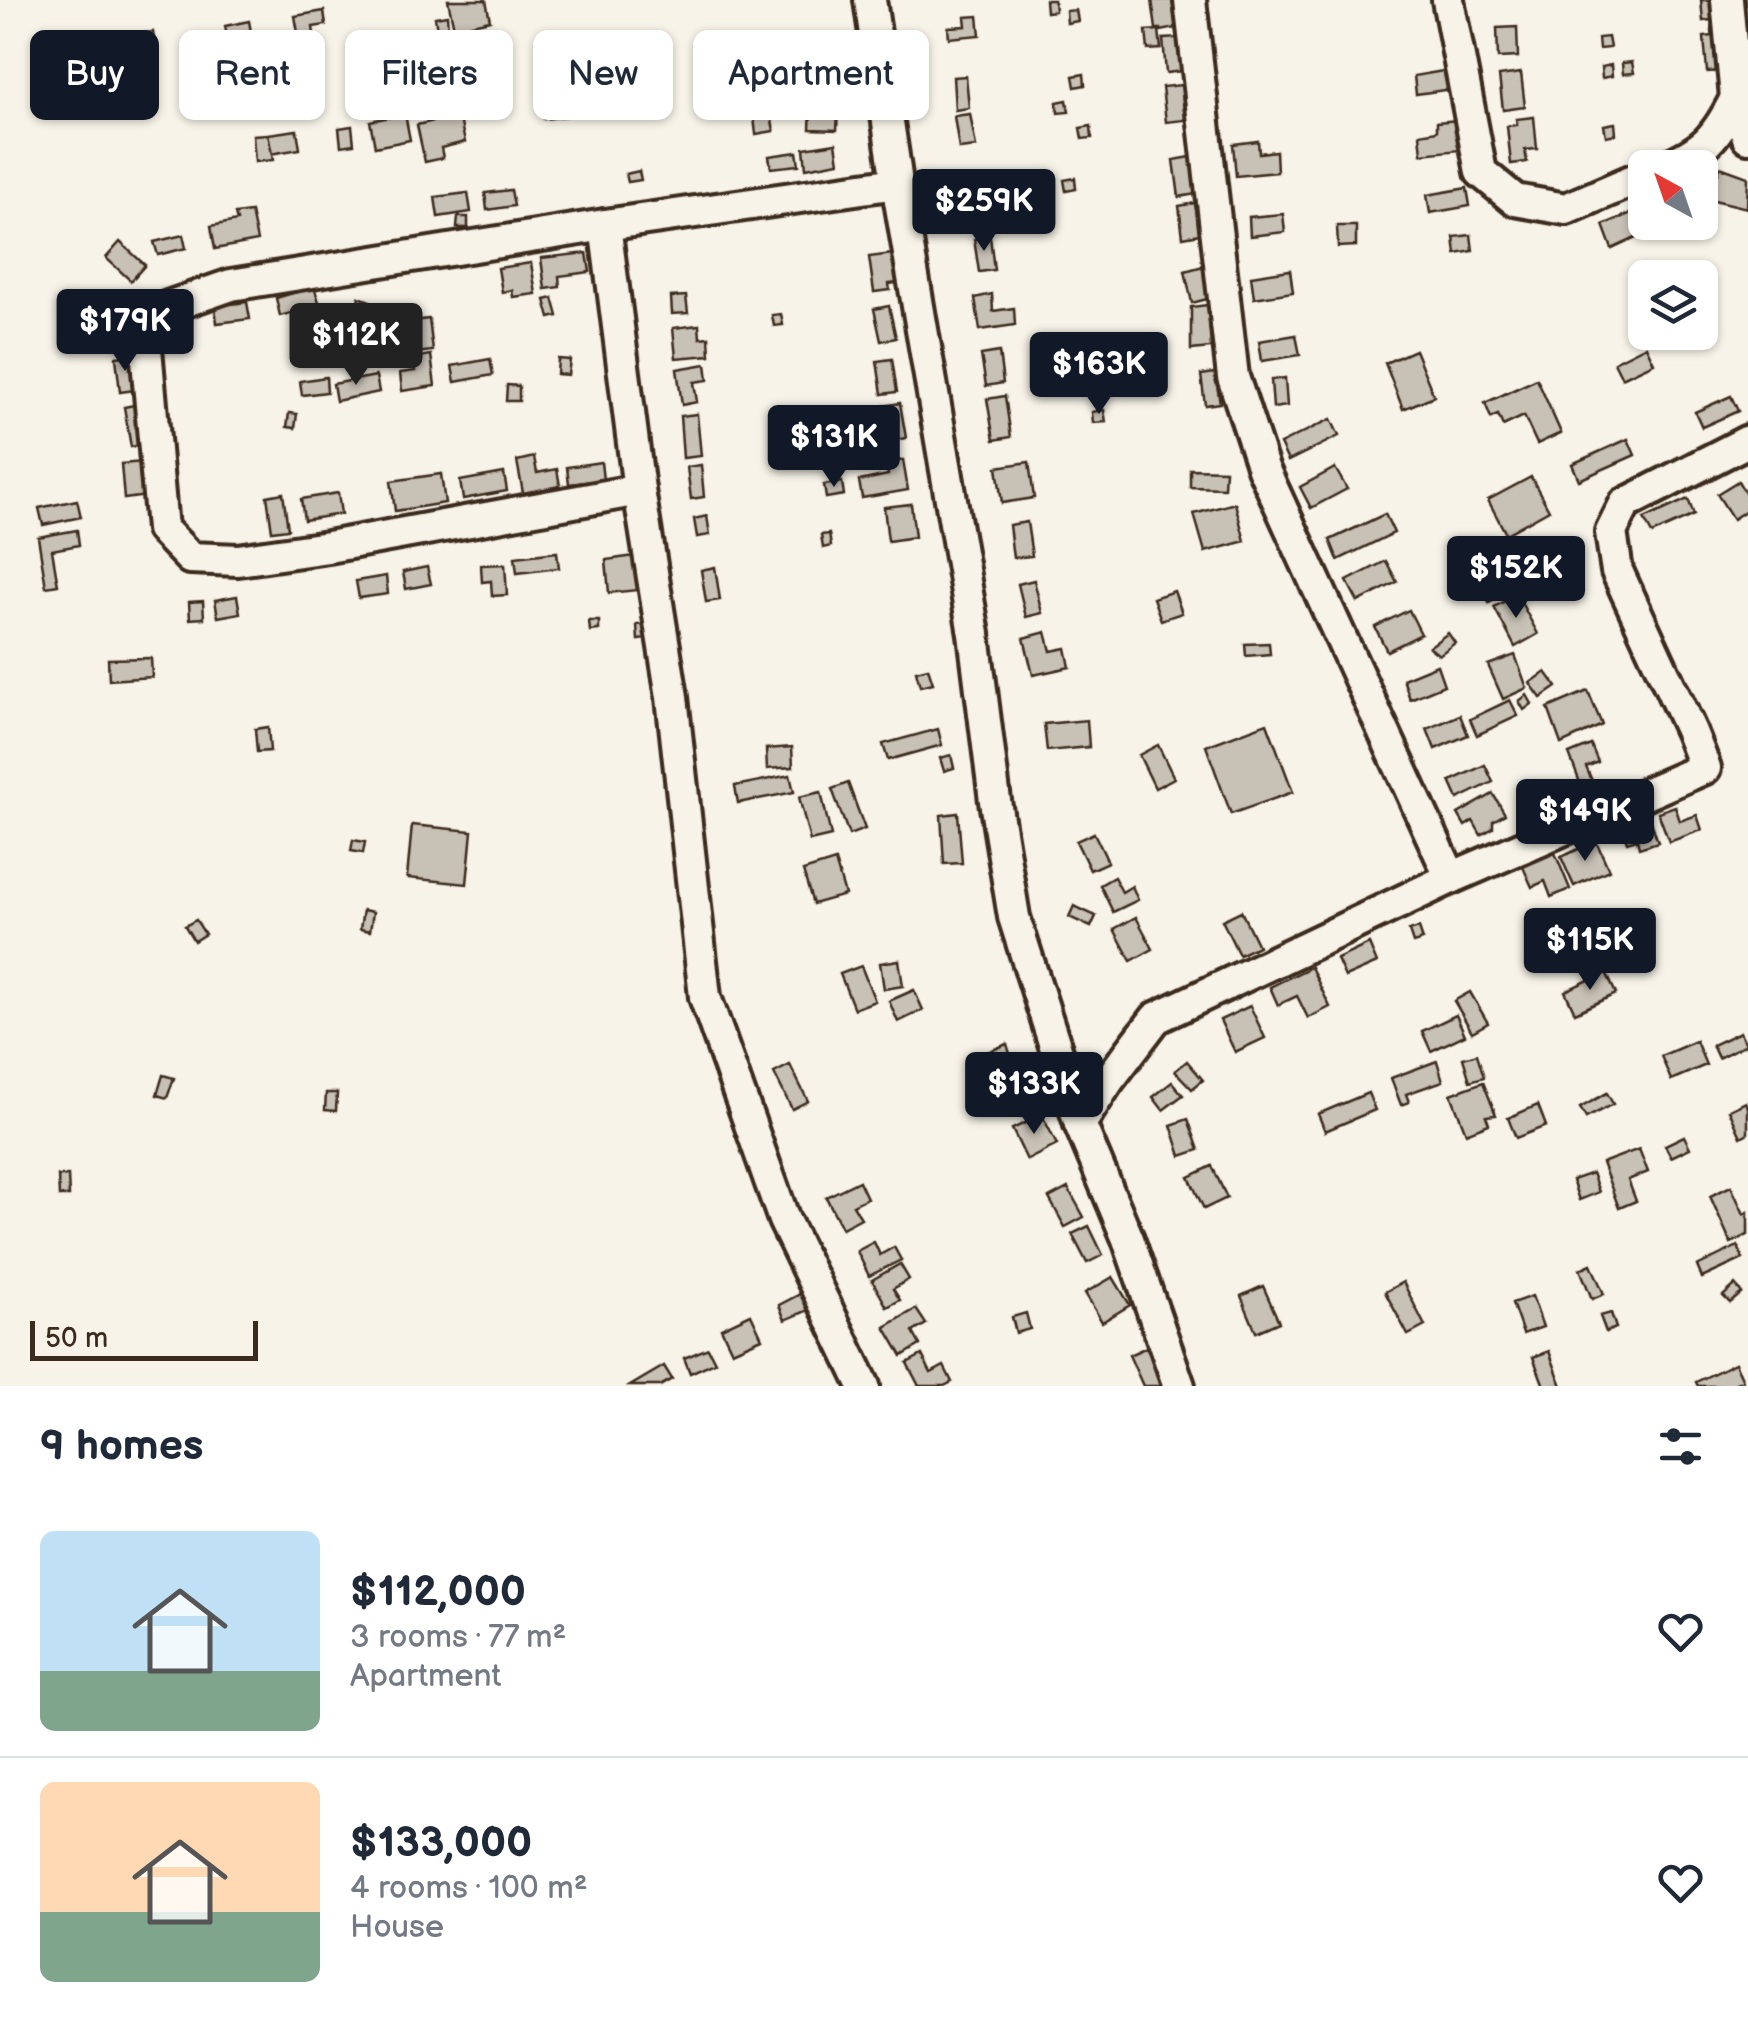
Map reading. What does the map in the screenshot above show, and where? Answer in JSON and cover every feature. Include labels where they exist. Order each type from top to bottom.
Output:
[{"type":"street","points":[[870,0],[974,634],[1014,917],[1080,1124],[1128,1239],[1179,1386]]},
{"type":"street","points":[[1190,0],[1234,378],[1263,468],[1451,878]]},
{"type":"street","points":[[1448,0],[1480,172],[1515,200],[1566,209],[1628,182]]},
{"type":"street","points":[[1727,0],[1736,98],[1748,137]]},
{"type":"street","points":[[1698,150],[1720,130],[1736,98]]},
{"type":"street","points":[[640,490],[328,547],[238,560],[190,558],[162,528],[145,338],[168,306],[231,285],[897,183]]},
{"type":"street","points":[[605,225],[672,696],[705,997],[784,1220],[864,1386]]},
{"type":"street","points":[[1080,1124],[1156,1018],[1451,878],[1705,768],[1617,571],[1610,532],[1624,504],[1748,442]]},
{"type":"building","points":[[448,0],[486,0],[490,20],[454,28]]},
{"type":"building","points":[[1045,0],[1054,0],[1055,11],[1046,12]]},
{"type":"building","points":[[1152,0],[1172,0],[1176,28],[1156,29]]},
{"type":"building","points":[[1701,0],[1717,0],[1719,19],[1703,21]]},
{"type":"building","points":[[1076,10],[1078,21],[1067,23],[1066,11]]},
{"type":"building","points":[[324,11],[326,25],[297,30],[295,16]]},
{"type":"building","points":[[447,15],[448,28],[437,30],[435,17]]},
{"type":"building","points":[[978,16],[980,35],[949,38],[948,27],[966,26],[965,17]]},
{"type":"building","points":[[249,21],[251,30],[226,30],[225,26]]},
{"type":"building","points":[[1517,27],[1518,57],[1498,58],[1497,28]]},
{"type":"building","points":[[1159,30],[1161,49],[1148,50],[1146,31]]},
{"type":"building","points":[[1722,35],[1725,71],[1707,72],[1704,37]]},
{"type":"building","points":[[1608,37],[1610,48],[1599,49],[1598,38]]},
{"type":"building","points":[[1180,38],[1183,71],[1166,73],[1163,39]]},
{"type":"building","points":[[1632,62],[1634,73],[1623,74],[1622,63]]},
{"type":"building","points":[[1611,65],[1612,76],[1602,78],[1601,67]]},
{"type":"building","points":[[1449,70],[1452,89],[1416,94],[1414,76]]},
{"type":"building","points":[[1521,73],[1525,107],[1503,110],[1499,76]]},
{"type":"building","points":[[1084,74],[1085,85],[1075,87],[1073,76]]},
{"type":"building","points":[[966,76],[969,108],[955,110],[953,77]]},
{"type":"building","points":[[1181,85],[1185,120],[1166,122],[1162,87]]},
{"type":"building","points":[[1067,100],[1069,112],[1058,113],[1057,102]]},
{"type":"building","points":[[970,114],[976,147],[959,149],[954,116]]},
{"type":"building","points":[[1534,117],[1537,149],[1525,150],[1527,162],[1511,164],[1507,126],[1517,125],[1516,119]]},
{"type":"building","points":[[406,120],[410,140],[375,147],[370,121]]},
{"type":"building","points":[[460,120],[465,142],[441,148],[443,158],[425,162],[417,125]]},
{"type":"building","points":[[754,120],[772,120],[774,131],[756,134]]},
{"type":"building","points":[[810,120],[837,120],[837,130],[810,129]]},
{"type":"building","points":[[1458,120],[1461,150],[1422,154],[1420,134],[1437,131],[1437,122]]},
{"type":"building","points":[[1615,123],[1616,134],[1606,136],[1604,125]]},
{"type":"building","points":[[352,126],[354,144],[341,146],[339,128]]},
{"type":"building","points":[[1091,126],[1092,138],[1082,139],[1080,128]]},
{"type":"building","points":[[297,130],[300,149],[270,154],[268,134]]},
{"type":"building","points":[[268,134],[273,160],[255,162],[253,135]]},
{"type":"building","points":[[1258,141],[1259,153],[1276,151],[1277,172],[1236,176],[1233,144]]},
{"type":"building","points":[[836,143],[839,162],[806,168],[804,148]]},
{"type":"building","points":[[797,152],[799,165],[771,168],[769,156]]},
{"type":"building","points":[[1191,157],[1196,194],[1179,197],[1174,160]]},
{"type":"building","points":[[1720,167],[1748,177],[1747,208],[1718,201]]},
{"type":"building","points":[[639,171],[641,180],[628,182],[626,174]]},
{"type":"building","points":[[1075,178],[1076,189],[1066,191],[1064,180]]},
{"type":"building","points":[[984,183],[987,218],[968,219],[965,185]]},
{"type":"building","points":[[1467,188],[1470,206],[1430,213],[1427,195]]},
{"type":"building","points":[[511,190],[514,206],[487,210],[485,193]]},
{"type":"building","points":[[468,193],[471,212],[438,217],[435,197]]},
{"type":"building","points":[[1195,203],[1200,234],[1183,237],[1179,206]]},
{"type":"building","points":[[251,212],[257,241],[215,249],[211,226],[237,221],[235,214]]},
{"type":"building","points":[[1283,214],[1285,232],[1250,236],[1249,217]]},
{"type":"building","points":[[1628,214],[1628,240],[1632,240],[1612,249],[1603,225]]},
{"type":"building","points":[[458,217],[468,217],[468,228],[457,228]]},
{"type":"building","points":[[1337,226],[1356,226],[1356,246],[1338,247]]},
{"type":"building","points":[[183,235],[186,248],[158,255],[154,242]]},
{"type":"building","points":[[1471,235],[1473,251],[1456,254],[1454,237]]},
{"type":"building","points":[[990,236],[994,270],[979,272],[974,239]]},
{"type":"building","points":[[120,242],[145,265],[131,281],[106,258]]},
{"type":"building","points":[[587,253],[590,272],[559,276],[560,287],[545,289],[541,258]]},
{"type":"building","points":[[893,254],[897,283],[889,284],[890,290],[874,292],[869,257]]},
{"type":"building","points":[[531,263],[536,294],[513,297],[512,290],[502,292],[498,268]]},
{"type":"building","points":[[1203,266],[1207,299],[1192,303],[1185,271]]},
{"type":"building","points":[[1290,270],[1293,292],[1254,298],[1251,276]]},
{"type":"building","points":[[314,287],[320,305],[280,316],[276,298]]},
{"type":"building","points":[[992,294],[993,311],[1014,308],[1015,325],[980,330],[975,298]]},
{"type":"building","points":[[686,296],[688,313],[672,314],[671,297]]},
{"type":"building","points":[[359,297],[370,301],[367,309],[357,305]]},
{"type":"building","points":[[553,298],[558,316],[550,318],[545,300]]},
{"type":"building","points":[[247,302],[250,319],[217,323],[215,306]]},
{"type":"building","points":[[1208,305],[1211,348],[1191,350],[1191,307]]},
{"type":"building","points":[[889,306],[896,338],[881,341],[874,309]]},
{"type":"building","points":[[125,311],[130,339],[111,343],[105,314]]},
{"type":"building","points":[[781,314],[783,325],[774,326],[772,315]]},
{"type":"building","points":[[429,319],[433,351],[415,353],[412,321]]},
{"type":"building","points":[[699,325],[700,338],[709,337],[710,355],[676,358],[673,328]]},
{"type":"building","points":[[1095,334],[1097,342],[1085,344],[1084,335]]},
{"type":"building","points":[[1296,335],[1300,355],[1262,361],[1259,341]]},
{"type":"building","points":[[1115,342],[1117,358],[1110,359],[1108,343]]},
{"type":"building","points":[[1415,350],[1434,396],[1403,409],[1385,363]]},
{"type":"building","points":[[1638,350],[1648,350],[1654,363],[1622,378],[1614,362]]},
{"type":"building","points":[[999,352],[1003,383],[986,386],[981,355]]},
{"type":"building","points":[[130,355],[135,390],[120,392],[116,357]]},
{"type":"building","points":[[431,355],[435,386],[402,391],[400,373],[415,371],[414,358]]},
{"type":"building","points":[[490,359],[493,375],[455,382],[452,366]]},
{"type":"building","points":[[558,359],[570,360],[568,375],[557,374]]},
{"type":"building","points":[[892,359],[897,392],[882,394],[877,361]]},
{"type":"building","points":[[706,364],[708,380],[694,382],[697,402],[682,405],[677,369]]},
{"type":"building","points":[[1215,373],[1220,403],[1205,405],[1201,375]]},
{"type":"building","points":[[376,376],[379,392],[336,401],[333,384]]},
{"type":"building","points":[[326,377],[327,392],[302,395],[300,381]]},
{"type":"building","points":[[1285,378],[1287,406],[1273,408],[1271,380]]},
{"type":"building","points":[[1537,379],[1561,433],[1537,444],[1524,416],[1503,426],[1498,415],[1491,418],[1485,403]]},
{"type":"building","points":[[507,385],[519,386],[519,401],[506,401]]},
{"type":"building","points":[[1005,396],[1011,437],[994,440],[987,399]]},
{"type":"building","points":[[1731,396],[1738,411],[1702,427],[1695,412]]},
{"type":"building","points":[[900,403],[906,438],[890,441],[883,406]]},
{"type":"building","points":[[139,404],[146,444],[131,447],[124,407]]},
{"type":"building","points":[[1104,410],[1106,422],[1093,423],[1092,412]]},
{"type":"building","points":[[289,413],[297,414],[295,428],[287,427]]},
{"type":"building","points":[[697,414],[701,456],[683,458],[680,416]]},
{"type":"building","points":[[1331,419],[1339,436],[1288,461],[1280,444]]},
{"type":"building","points":[[1628,439],[1635,455],[1579,480],[1572,464]]},
{"type":"building","points":[[534,457],[537,473],[557,469],[560,486],[523,493],[517,461]]},
{"type":"building","points":[[903,460],[908,490],[862,498],[859,481],[888,475],[886,463]]},
{"type":"building","points":[[143,462],[147,496],[124,499],[121,464]]},
{"type":"building","points":[[601,462],[603,480],[569,484],[567,467]]},
{"type":"building","points":[[1029,462],[1034,498],[1002,503],[997,467]]},
{"type":"building","points":[[701,465],[704,497],[691,499],[687,467]]},
{"type":"building","points":[[1335,468],[1347,489],[1311,508],[1300,487]]},
{"type":"building","points":[[1190,469],[1225,470],[1224,488],[1190,487]]},
{"type":"building","points":[[504,473],[507,491],[463,499],[460,481]]},
{"type":"building","points":[[441,474],[445,503],[395,511],[391,481]]},
{"type":"building","points":[[1531,477],[1549,510],[1506,534],[1488,500]]},
{"type":"building","points":[[1738,481],[1748,498],[1748,509],[1733,519],[1717,494]]},
{"type":"building","points":[[842,482],[844,495],[826,498],[824,485]]},
{"type":"building","points":[[283,493],[288,529],[272,531],[267,496]]},
{"type":"building","points":[[338,493],[341,514],[304,520],[301,499]]},
{"type":"building","points":[[1688,499],[1694,515],[1652,534],[1644,519]]},
{"type":"building","points":[[77,500],[81,517],[43,525],[39,508]]},
{"type":"building","points":[[1235,503],[1245,541],[1205,552],[1194,514]]},
{"type":"building","points":[[911,504],[915,537],[888,541],[884,507]]},
{"type":"building","points":[[1385,514],[1394,533],[1338,560],[1330,540]]},
{"type":"building","points":[[707,516],[710,535],[697,537],[694,519]]},
{"type":"building","points":[[1027,522],[1032,556],[1013,558],[1009,525]]},
{"type":"building","points":[[77,530],[79,545],[52,550],[58,585],[46,587],[38,537]]},
{"type":"building","points":[[829,534],[831,546],[823,548],[821,535]]},
{"type":"building","points":[[557,552],[559,568],[517,573],[515,557]]},
{"type":"building","points":[[635,556],[638,590],[609,593],[606,560]]},
{"type":"building","points":[[1386,561],[1397,582],[1358,602],[1347,581]]},
{"type":"building","points":[[505,564],[507,595],[492,596],[491,581],[482,582],[481,565]]},
{"type":"building","points":[[1494,564],[1506,594],[1489,603],[1476,572]]},
{"type":"building","points":[[427,567],[431,584],[406,589],[403,572]]},
{"type":"building","points":[[715,567],[720,600],[706,602],[701,570]]},
{"type":"building","points":[[386,576],[388,594],[359,598],[356,581]]},
{"type":"building","points":[[1034,580],[1042,613],[1026,617],[1018,584]]},
{"type":"building","points":[[1174,591],[1182,613],[1161,620],[1153,598]]},
{"type":"building","points":[[1517,595],[1538,634],[1515,647],[1494,607]]},
{"type":"building","points":[[237,596],[240,613],[218,617],[215,600]]},
{"type":"building","points":[[203,601],[204,618],[190,619],[189,602]]},
{"type":"building","points":[[1409,610],[1421,634],[1387,651],[1375,627]]},
{"type":"building","points":[[589,621],[599,621],[599,630],[590,631]]},
{"type":"building","points":[[646,624],[647,639],[638,640],[637,625]]},
{"type":"building","points":[[1046,632],[1051,651],[1066,648],[1070,667],[1033,675],[1024,638]]},
{"type":"building","points":[[1448,633],[1455,643],[1439,655],[1429,647]]},
{"type":"building","points":[[1269,643],[1270,654],[1246,656],[1245,644]]},
{"type":"building","points":[[1515,655],[1527,688],[1503,699],[1488,665]]},
{"type":"building","points":[[151,658],[152,677],[109,680],[108,659]]},
{"type":"building","points":[[1437,665],[1444,685],[1410,699],[1403,679]]},
{"type":"building","points":[[928,668],[933,683],[920,686],[916,671]]},
{"type":"building","points":[[1546,672],[1557,687],[1541,698],[1530,683]]},
{"type":"building","points":[[1588,691],[1602,725],[1561,744],[1548,708]]},
{"type":"building","points":[[1527,695],[1532,704],[1524,710],[1519,701]]},
{"type":"building","points":[[1510,700],[1518,716],[1477,735],[1470,719]]},
{"type":"building","points":[[1460,715],[1468,735],[1435,749],[1427,729]]},
{"type":"building","points":[[1087,720],[1089,747],[1047,751],[1044,724]]},
{"type":"building","points":[[1267,723],[1293,792],[1231,814],[1206,746]]},
{"type":"building","points":[[268,727],[270,751],[257,752],[255,729]]},
{"type":"building","points":[[938,729],[942,745],[888,760],[883,744]]},
{"type":"building","points":[[1158,745],[1174,778],[1155,788],[1139,755]]},
{"type":"building","points":[[1591,745],[1598,762],[1586,767],[1593,783],[1582,788],[1569,754]]},
{"type":"building","points":[[792,747],[793,767],[767,769],[766,749]]},
{"type":"building","points":[[951,755],[954,768],[944,771],[940,758]]},
{"type":"building","points":[[1485,765],[1493,782],[1458,799],[1450,781]]},
{"type":"building","points":[[790,775],[794,792],[738,803],[735,786]]},
{"type":"building","points":[[848,783],[865,829],[849,835],[832,789]]},
{"type":"building","points":[[821,792],[831,836],[810,841],[799,797]]},
{"type":"building","points":[[1493,794],[1505,814],[1481,835],[1473,821],[1465,826],[1458,814]]},
{"type":"building","points":[[1675,806],[1680,821],[1697,815],[1702,830],[1669,842],[1658,812]]},
{"type":"building","points":[[958,813],[962,863],[944,864],[941,815]]},
{"type":"building","points":[[1649,815],[1658,842],[1639,848],[1637,839],[1627,842],[1621,825]]},
{"type":"building","points":[[412,825],[472,831],[467,884],[407,878]]},
{"type":"building","points":[[1094,833],[1108,862],[1090,870],[1076,841]]},
{"type":"building","points":[[353,840],[365,842],[363,853],[351,851]]},
{"type":"building","points":[[1596,841],[1609,870],[1574,886],[1561,857]]},
{"type":"building","points":[[1555,853],[1570,889],[1551,897],[1545,881],[1532,887],[1523,867]]},
{"type":"building","points":[[835,861],[845,895],[813,904],[803,871]]},
{"type":"building","points":[[1114,877],[1122,892],[1132,886],[1138,900],[1113,912],[1100,885]]},
{"type":"building","points":[[1074,906],[1096,916],[1091,927],[1069,917]]},
{"type":"building","points":[[363,910],[373,912],[370,931],[360,929]]},
{"type":"building","points":[[1241,911],[1258,946],[1239,955],[1222,920]]},
{"type":"building","points":[[1136,917],[1153,949],[1131,961],[1114,929]]},
{"type":"building","points":[[196,920],[205,934],[194,941],[185,926]]},
{"type":"building","points":[[1419,928],[1423,940],[1413,943],[1409,931]]},
{"type":"building","points":[[1369,944],[1377,963],[1345,977],[1337,959]]},
{"type":"building","points":[[899,960],[903,986],[884,989],[880,963]]},
{"type":"building","points":[[861,966],[875,1001],[854,1009],[840,974]]},
{"type":"building","points":[[1311,967],[1330,1007],[1308,1018],[1297,996],[1278,1005],[1270,987]]},
{"type":"building","points":[[1606,972],[1616,994],[1575,1013],[1565,991]]},
{"type":"building","points":[[914,990],[923,1010],[898,1022],[889,1001]]},
{"type":"building","points":[[1470,992],[1488,1023],[1472,1032],[1454,1001]]},
{"type":"building","points":[[1250,1006],[1265,1038],[1235,1052],[1220,1020]]},
{"type":"building","points":[[1456,1015],[1465,1035],[1431,1051],[1422,1031]]},
{"type":"building","points":[[1740,1032],[1746,1044],[1718,1058],[1712,1045]]},
{"type":"building","points":[[1696,1041],[1706,1065],[1671,1080],[1661,1056]]},
{"type":"building","points":[[1007,1044],[1011,1057],[973,1072],[968,1060]]},
{"type":"building","points":[[1477,1054],[1484,1077],[1470,1081],[1463,1058]]},
{"type":"building","points":[[1187,1061],[1203,1080],[1192,1089],[1175,1071]]},
{"type":"building","points":[[1437,1061],[1443,1081],[1406,1094],[1409,1102],[1401,1105],[1391,1078]]},
{"type":"building","points":[[790,1065],[808,1101],[792,1109],[774,1073]]},
{"type":"building","points":[[1012,1073],[1032,1103],[1014,1114],[995,1084]]},
{"type":"building","points":[[163,1075],[174,1078],[167,1098],[157,1095]]},
{"type":"building","points":[[1172,1082],[1183,1095],[1163,1110],[1153,1097]]},
{"type":"building","points":[[1483,1082],[1496,1115],[1486,1116],[1489,1124],[1466,1133],[1451,1094]]},
{"type":"building","points":[[326,1093],[337,1093],[336,1111],[325,1110]]},
{"type":"building","points":[[1368,1093],[1375,1110],[1325,1131],[1318,1114]]},
{"type":"building","points":[[1607,1093],[1613,1104],[1586,1118],[1580,1108]]},
{"type":"building","points":[[1746,1102],[1748,1133],[1741,1137],[1729,1110]]},
{"type":"building","points":[[1538,1105],[1546,1126],[1516,1138],[1508,1118]]},
{"type":"building","points":[[1042,1115],[1057,1145],[1027,1160],[1012,1129]]},
{"type":"building","points":[[1188,1119],[1199,1150],[1181,1156],[1171,1125]]},
{"type":"building","points":[[1684,1136],[1690,1148],[1671,1157],[1665,1145]]},
{"type":"building","points":[[1639,1149],[1648,1172],[1628,1180],[1636,1201],[1619,1208],[1602,1163]]},
{"type":"building","points":[[1212,1166],[1227,1198],[1204,1209],[1189,1177]]},
{"type":"building","points":[[1592,1173],[1599,1192],[1579,1200],[1572,1180]]},
{"type":"building","points":[[58,1176],[68,1176],[69,1196],[59,1196]]},
{"type":"building","points":[[859,1181],[867,1198],[853,1205],[861,1218],[842,1228],[826,1197]]},
{"type":"building","points":[[1731,1186],[1744,1214],[1748,1212],[1748,1235],[1731,1243],[1710,1196]]},
{"type":"building","points":[[1068,1188],[1084,1217],[1065,1227],[1049,1198]]},
{"type":"building","points":[[1089,1226],[1103,1255],[1087,1263],[1072,1234]]},
{"type":"building","points":[[874,1242],[880,1255],[894,1247],[901,1260],[869,1276],[857,1251]]},
{"type":"building","points":[[1738,1246],[1743,1259],[1702,1278],[1697,1266]]},
{"type":"building","points":[[900,1264],[909,1279],[893,1289],[900,1300],[887,1307],[872,1280]]},
{"type":"building","points":[[1591,1264],[1604,1294],[1592,1299],[1580,1269]]},
{"type":"building","points":[[1113,1277],[1130,1305],[1102,1322],[1085,1293]]},
{"type":"building","points":[[1403,1282],[1425,1326],[1408,1335],[1385,1292]]},
{"type":"building","points":[[1735,1285],[1742,1293],[1730,1303],[1723,1296]]},
{"type":"building","points":[[1263,1286],[1279,1322],[1256,1332],[1241,1296]]},
{"type":"building","points":[[806,1291],[816,1307],[785,1320],[779,1305]]},
{"type":"building","points":[[1532,1296],[1543,1327],[1523,1334],[1512,1303]]},
{"type":"building","points":[[916,1309],[926,1324],[913,1332],[920,1345],[902,1356],[885,1327]]},
{"type":"building","points":[[1026,1313],[1030,1329],[1016,1333],[1012,1317]]},
{"type":"building","points":[[1611,1313],[1616,1328],[1606,1332],[1600,1316]]},
{"type":"building","points":[[751,1314],[762,1338],[732,1351],[721,1328]]},
{"type":"building","points":[[1149,1346],[1164,1386],[1143,1386],[1129,1355]]},
{"type":"building","points":[[708,1348],[715,1362],[690,1373],[684,1358]]},
{"type":"building","points":[[1549,1351],[1562,1386],[1544,1386],[1533,1357]]},
{"type":"building","points":[[922,1355],[931,1373],[944,1366],[952,1382],[944,1386],[919,1386],[907,1363]]},
{"type":"building","points":[[1735,1363],[1743,1380],[1730,1386],[1698,1386],[1696,1382]]},
{"type":"building","points":[[664,1366],[672,1379],[660,1386],[630,1386]]}]
